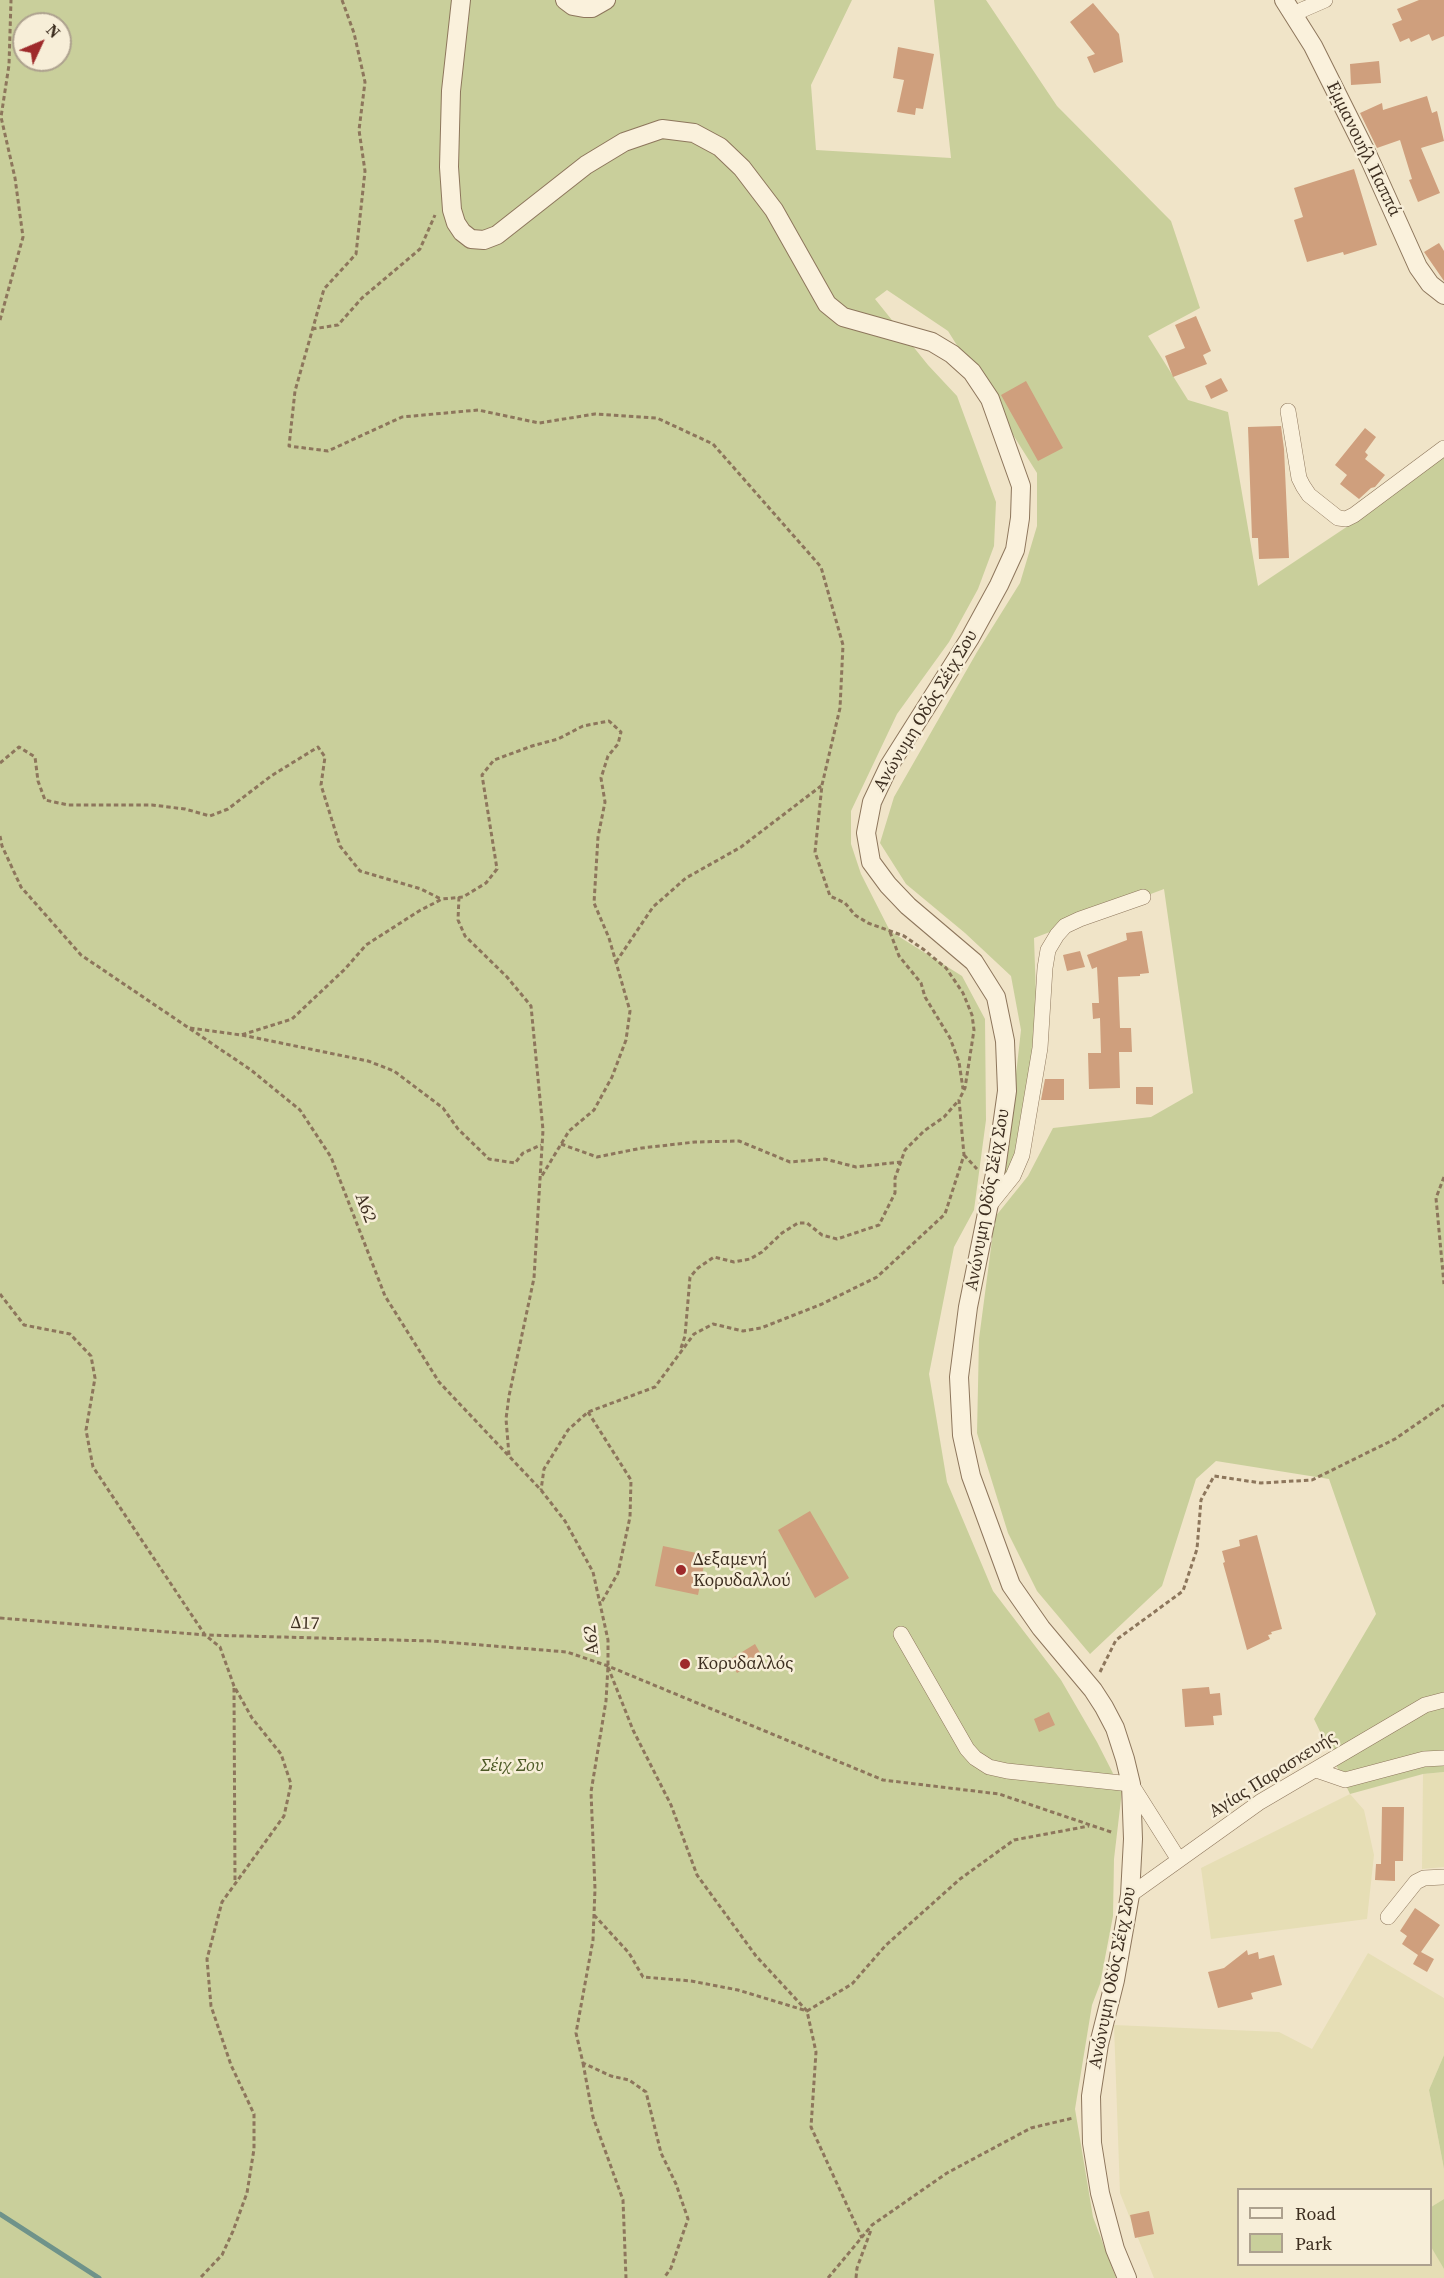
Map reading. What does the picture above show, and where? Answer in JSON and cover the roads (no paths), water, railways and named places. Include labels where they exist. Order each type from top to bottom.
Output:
[{"type":"street","name":"Ανώνυμη Οδός Σέιχ Σου","points":[[461,0],[451,91],[449,167],[452,210],[462,232],[471,239],[484,240],[497,235],[586,165],[624,142],[662,129],[694,133],[720,147],[748,176],[774,210],[827,304],[843,317],[932,342],[952,354],[972,372],[990,399],[1021,486],[1020,518],[1015,550],[970,638],[889,766],[872,802],[866,833],[871,862],[888,885],[908,906],[974,962],[996,997],[1005,1041],[1007,1091],[988,1207],[968,1306],[959,1377],[964,1445],[971,1476],[1011,1585],[1041,1628],[1094,1690],[1115,1728],[1131,1784],[1133,1839],[1130,1895],[1115,1980],[1099,2044],[1091,2096],[1092,2143],[1100,2193],[1114,2249],[1127,2278]]},
{"type":"street","points":[[566,0],[573,6],[592,8],[606,0]]},
{"type":"street","name":"Εμμανουήλ Παππά","points":[[1284,0],[1313,46],[1369,158],[1418,267],[1430,284],[1444,295]]},
{"type":"street","points":[[1295,16],[1302,10],[1325,0]]},
{"type":"street","points":[[1288,411],[1299,478],[1309,495],[1338,518],[1346,519],[1354,515],[1444,448]]},
{"type":"street","points":[[988,1207],[1013,1176],[1022,1155],[1040,1048],[1048,950],[1065,927],[1080,919],[1143,897]]},
{"type":"street","points":[[901,1634],[968,1749],[982,1763],[1007,1771],[1131,1784],[1179,1860]]},
{"type":"street","name":"Αγίας Παρασκευής","points":[[1130,1895],[1260,1802],[1425,1705],[1444,1700]]},
{"type":"street","points":[[1316,1770],[1345,1780],[1424,1759],[1444,1758]]},
{"type":"street","points":[[1388,1917],[1416,1882],[1424,1878],[1444,1876]]},
{"type":"waterway","points":[[0,2214],[99,2278]]},
{"type":"place","name":"Δεξαμενή Κορυδαλλού","points":[[681,1570]]},
{"type":"place","name":"Κορυδαλλός","points":[[685,1664]]},
{"type":"park label","name":"Σέιχ Σου","points":[[512,1766]]}]
